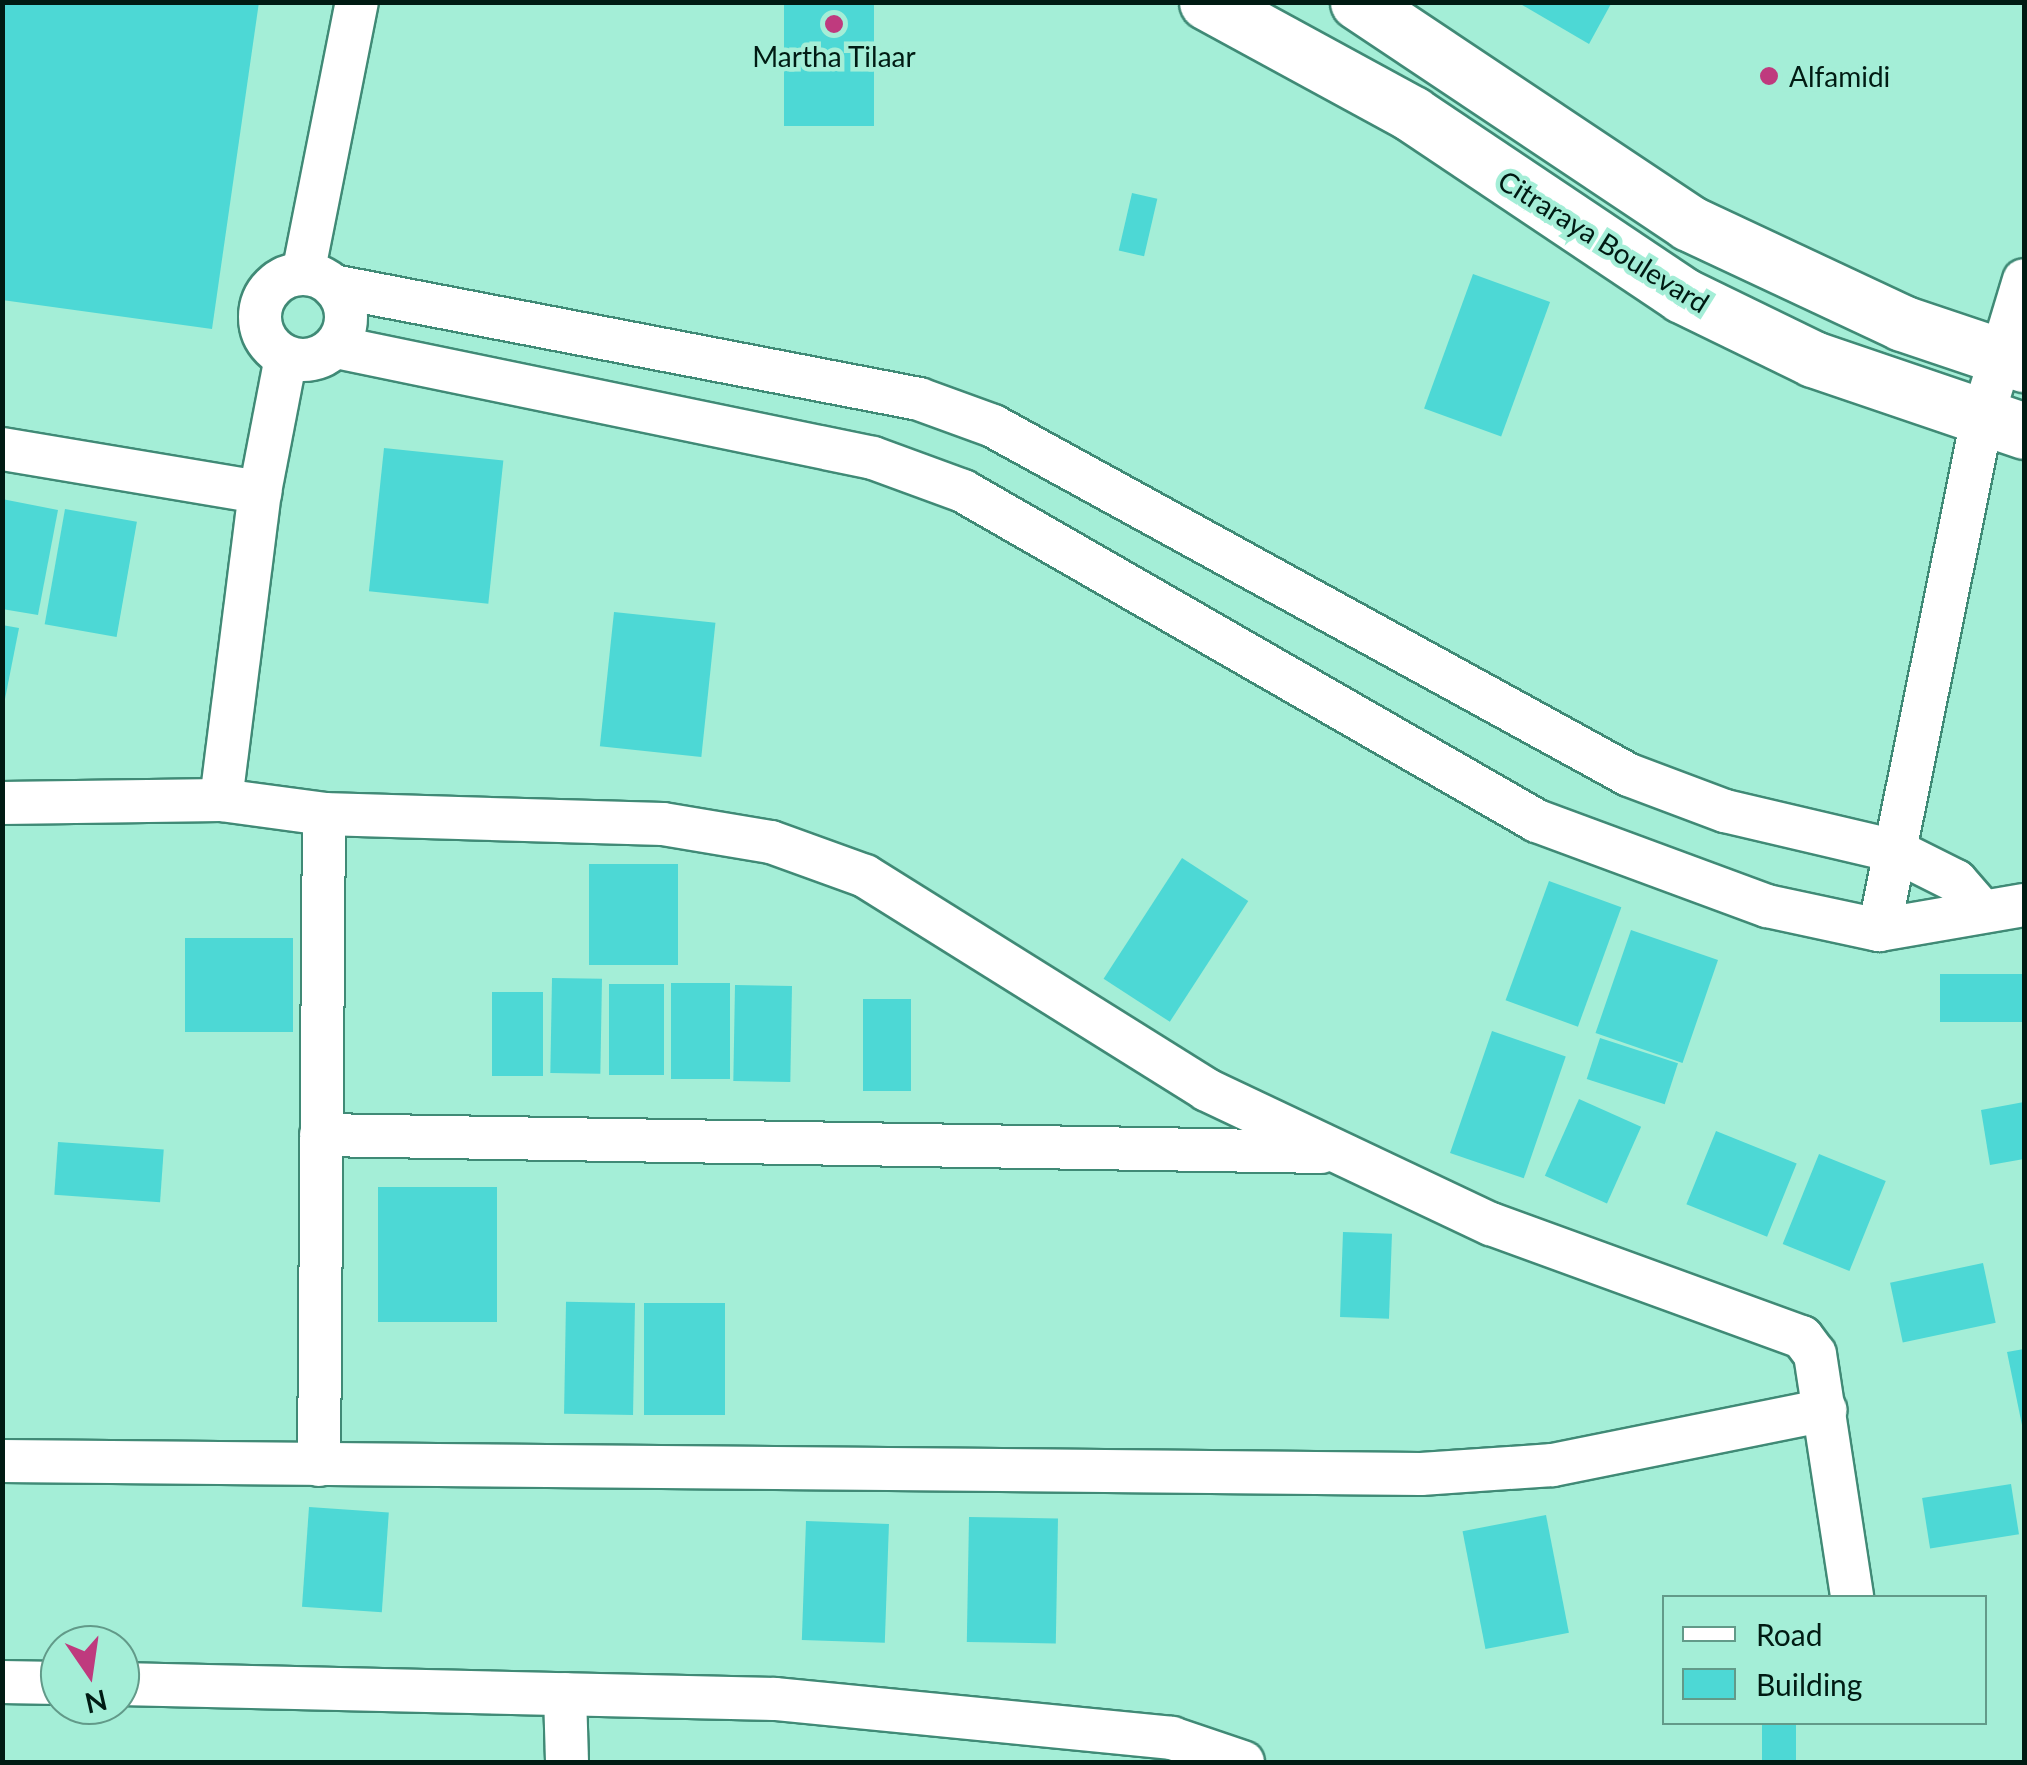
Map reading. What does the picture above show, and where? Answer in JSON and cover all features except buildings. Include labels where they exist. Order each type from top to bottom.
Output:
[{"type":"main road","name":"Citraraya Boulevard","points":[[1206,2],[1412,114],[1682,296],[1813,359],[2003,425]]},
{"type":"main road","points":[[1358,2],[1689,223],[1902,323],[2013,361]]},
{"type":"street","points":[[336,346],[347,316],[318,280],[356,2]]},
{"type":"street","points":[[1980,908],[1956,881],[1896,851],[1725,810],[1629,775],[993,426],[919,399],[318,280],[272,287],[259,317],[272,348],[286,358],[304,361],[336,346],[873,458],[963,491],[1537,821],[1767,906],[1879,930],[1980,908],[2024,905]]},
{"type":"street","points":[[1879,930],[2003,425],[2024,280]]},
{"type":"street","points":[[221,800],[260,492],[286,358]]},
{"type":"street","points":[[2,449],[260,492]]},
{"type":"street","points":[[2,802],[221,800],[324,814],[663,824],[771,842],[866,876],[1208,1090],[1491,1224],[1802,1337],[1814,1354],[1825,1410],[1852,1595]]},
{"type":"street","points":[[319,1465],[324,814]]},
{"type":"street","points":[[321,1136],[1334,1152]]},
{"type":"street","points":[[2,1461],[1421,1474],[1553,1465],[1825,1410]]},
{"type":"street","points":[[2,1682],[40,1683]]},
{"type":"street","points":[[140,1684],[774,1699],[1172,1738],[1243,1762]]},
{"type":"street","points":[[565,1694],[567,1762]]},
{"type":"place","name":"Martha Tilaar","points":[[834,24]]},
{"type":"place","name":"Alfamidi","points":[[1769,76]]}]
